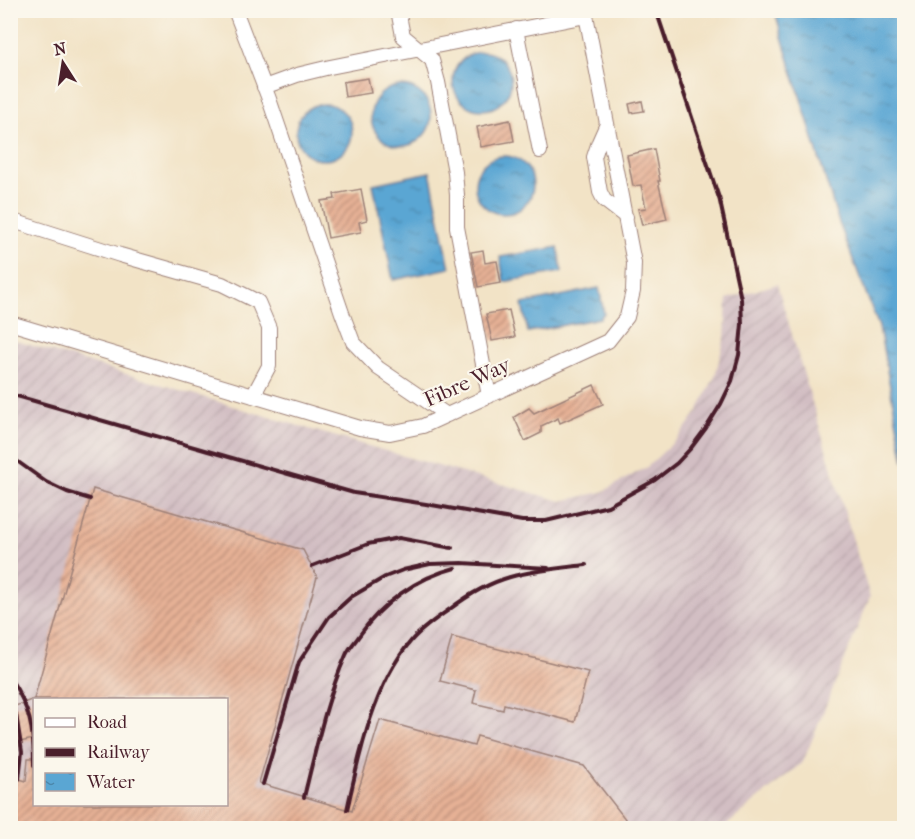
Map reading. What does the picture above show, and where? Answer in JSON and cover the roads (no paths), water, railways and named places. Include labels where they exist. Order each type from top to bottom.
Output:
[{"type":"lane","points":[[235,10],[353,342],[378,368],[447,415]]},
{"type":"lane","points":[[398,10],[403,36],[432,60],[438,82],[455,172],[458,195],[457,227],[489,396]]},
{"type":"lane","points":[[264,87],[297,75],[586,13]]},
{"type":"lane","name":"Fibre Way","points":[[10,323],[360,428],[390,433],[423,426],[608,341],[627,317],[633,291],[634,263],[586,13]]},
{"type":"lane","points":[[516,29],[540,151]]},
{"type":"lane","points":[[608,124],[598,142],[594,157],[600,192],[604,200],[626,217]]},
{"type":"lane","points":[[10,220],[222,284],[258,302],[269,328],[269,366],[253,396]]},
{"type":"water","points":[[775,11],[904,11],[904,462],[879,327],[839,223]]},
{"type":"water","points":[[482,52],[493,54],[506,65],[511,81],[509,92],[498,105],[482,110],[471,108],[458,97],[453,81],[455,70],[466,57]]},
{"type":"water","points":[[401,86],[418,91],[426,99],[431,116],[426,133],[418,141],[401,146],[384,141],[376,133],[371,116],[376,99],[384,91]]},
{"type":"water","points":[[319,104],[329,104],[344,112],[350,121],[352,132],[350,143],[344,152],[329,160],[319,160],[308,155],[301,148],[296,137],[296,127],[301,116],[308,109]]},
{"type":"water","points":[[504,156],[515,158],[528,169],[533,185],[531,196],[520,209],[504,214],[493,212],[480,201],[475,185],[477,174],[488,161]]},
{"type":"water","points":[[430,172],[450,268],[393,280],[373,184]]},
{"type":"water","points":[[558,247],[562,272],[504,282],[500,257]]},
{"type":"water","points":[[599,288],[604,313],[600,318],[528,332],[522,304]]},
{"type":"railway","points":[[656,10],[721,204]]},
{"type":"railway","points":[[10,394],[354,493],[522,521],[546,521],[608,506],[655,480],[677,463],[706,428],[732,381],[739,355],[742,324],[741,299],[719,197]]},
{"type":"railway","points":[[10,456],[46,482],[90,499]]},
{"type":"railway","points":[[312,566],[368,544],[399,538],[452,548]]},
{"type":"railway","points":[[263,784],[299,662],[329,617],[351,597],[385,577],[430,564],[462,563],[548,568]]},
{"type":"railway","points":[[347,810],[363,744],[378,699],[398,658],[415,636],[464,599],[494,583],[529,573],[586,565]]},
{"type":"railway","points":[[304,797],[327,707],[349,650],[378,613],[401,593],[427,578],[455,568]]},
{"type":"railway","points":[[10,678],[30,719],[33,740]]},
{"type":"railway","points":[[10,700],[16,714],[22,752],[19,779]]}]
